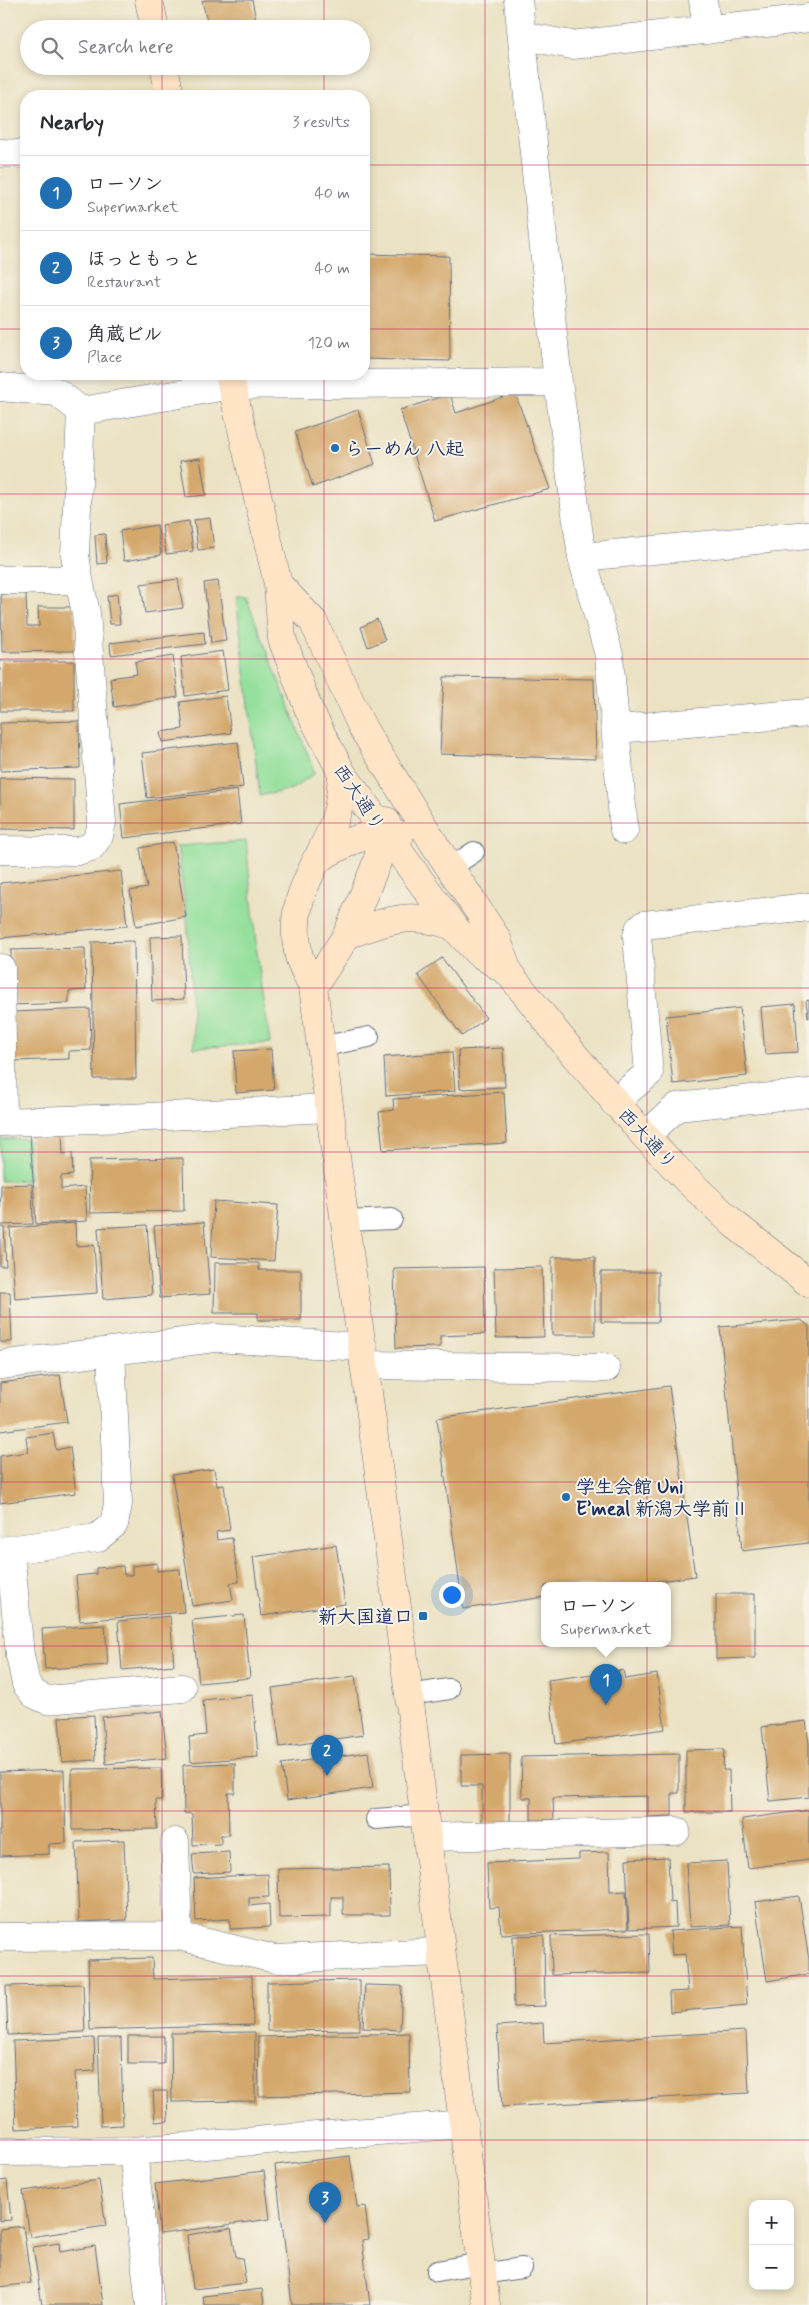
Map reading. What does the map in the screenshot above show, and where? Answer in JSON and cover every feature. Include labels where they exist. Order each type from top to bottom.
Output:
[{"type":"street","points":[[149,0],[153,20]]},
{"type":"street","points":[[518,0],[558,382],[582,557],[609,654],[617,729],[616,787],[624,830]]},
{"type":"street","points":[[703,0],[707,30]]},
{"type":"street","points":[[522,36],[572,45],[809,18]]},
{"type":"street","points":[[166,75],[169,90]]},
{"type":"street","points":[[0,153],[20,154]]},
{"type":"street","points":[[80,411],[230,380],[558,382]]},
{"type":"street","name":"西大通り","points":[[230,380],[278,584],[282,639],[309,710],[342,773],[453,926],[477,952],[508,972],[614,1102],[645,1136],[687,1180],[734,1224],[809,1283]]},
{"type":"street","points":[[0,387],[57,392],[80,411]]},
{"type":"street","points":[[0,850],[76,851],[91,847],[99,836],[102,822],[86,612],[78,580],[75,555],[80,411]]},
{"type":"street","points":[[582,557],[809,535]]},
{"type":"street","points":[[0,580],[78,580]]},
{"type":"street","name":"西大通り","points":[[278,584],[313,621],[363,730],[497,939],[508,972]]},
{"type":"street","points":[[617,729],[809,713]]},
{"type":"street","points":[[313,987],[347,935],[377,862],[389,802],[389,772]]},
{"type":"street","points":[[342,773],[341,798],[334,822],[303,886],[295,915],[298,953],[313,987],[409,1695],[486,2305]]},
{"type":"street","points":[[316,860],[363,835],[384,832],[412,837],[435,845]]},
{"type":"street","points":[[614,1102],[649,1072],[637,936],[639,929],[644,925],[809,907]]},
{"type":"street","points":[[347,935],[388,920],[418,918],[435,920],[453,926]]},
{"type":"street","points":[[1,968],[2,1122],[328,1108]]},
{"type":"street","points":[[645,1136],[677,1107],[809,1093]]},
{"type":"street","points":[[0,1365],[215,1338],[364,1356],[606,1368]]},
{"type":"street","points":[[111,1351],[118,1504],[114,1524],[96,1538],[5,1550],[10,1656],[34,1694],[47,1700],[182,1688]]},
{"type":"street","points":[[426,1826],[676,1831]]},
{"type":"street","points":[[175,1842],[178,1936]]},
{"type":"street","points":[[0,1937],[178,1936],[275,1959],[441,1952]]},
{"type":"street","points":[[0,2152],[133,2151],[464,2124]]},
{"type":"street","points":[[133,2151],[150,2305]]},
{"type":"lane","points":[[450,868],[474,852]]},
{"type":"lane","points":[[320,1046],[369,1037]]},
{"type":"lane","points":[[345,1221],[392,1219]]},
{"type":"lane","points":[[409,1695],[449,1689]]},
{"type":"lane","points":[[376,1819],[426,1826]]},
{"type":"lane","points":[[437,2270],[522,2268]]},
{"type":"green space","points":[[236,597],[246,597],[315,773],[292,789],[260,796]]},
{"type":"green space","points":[[246,841],[257,953],[270,1043],[194,1048],[187,916],[177,846]]},
{"type":"green space","points":[[28,1138],[29,1180],[0,1181],[0,1139]]},
{"type":"building","points":[[252,0],[256,20],[207,20],[202,1]]},
{"type":"building","points":[[370,254],[449,256],[450,361],[370,359]]},
{"type":"building","points":[[515,393],[550,489],[435,521],[400,410],[450,394],[456,413]]},
{"type":"building","name":"らーめん 八起","points":[[358,410],[375,464],[313,487],[295,432]]},
{"type":"building","points":[[200,458],[206,495],[186,497],[180,461]]},
{"type":"building","points":[[210,518],[214,548],[198,550],[194,520]]},
{"type":"building","points":[[189,521],[193,551],[166,554],[162,525]]},
{"type":"building","points":[[157,525],[161,555],[124,561],[120,531]]},
{"type":"building","points":[[105,534],[107,563],[97,564],[95,535]]},
{"type":"building","points":[[178,579],[183,608],[145,613],[141,584]]},
{"type":"building","points":[[218,581],[226,641],[211,643],[204,583]]},
{"type":"building","points":[[26,593],[27,626],[39,626],[38,607],[75,607],[75,651],[2,652],[1,594]]},
{"type":"building","points":[[117,594],[120,624],[110,624],[107,596]]},
{"type":"building","points":[[377,619],[385,640],[368,647],[361,627]]},
{"type":"building","points":[[204,632],[205,644],[111,655],[110,643]]},
{"type":"building","points":[[223,651],[228,690],[185,696],[181,657]]},
{"type":"building","points":[[173,656],[178,697],[114,707],[110,678],[137,674],[135,662]]},
{"type":"building","points":[[0,661],[74,661],[74,711],[0,711]]},
{"type":"building","points":[[444,677],[594,679],[596,759],[440,754]]},
{"type":"building","points":[[226,696],[231,733],[162,742],[160,732],[183,729],[180,702]]},
{"type":"building","points":[[79,721],[80,768],[0,771],[0,723]]},
{"type":"building","points":[[238,742],[243,787],[147,798],[142,753]]},
{"type":"building","points":[[0,778],[74,779],[74,830],[0,829]]},
{"type":"building","points":[[237,790],[241,824],[124,838],[120,804]]},
{"type":"building","points":[[173,842],[186,917],[136,926],[130,891],[147,888],[140,848]]},
{"type":"building","points":[[121,871],[127,926],[0,938],[0,883]]},
{"type":"building","points":[[182,936],[184,999],[152,1001],[150,937]]},
{"type":"building","points":[[134,941],[136,1079],[94,1079],[92,942]]},
{"type":"building","points":[[85,948],[86,990],[69,991],[69,1003],[12,1005],[11,950]]},
{"type":"building","points":[[442,958],[486,1018],[462,1036],[418,975]]},
{"type":"building","points":[[809,1000],[809,1018],[808,1018],[806,1001]]},
{"type":"building","points":[[795,1004],[798,1052],[765,1054],[761,1007]]},
{"type":"building","points":[[740,1008],[747,1076],[673,1084],[666,1016]]},
{"type":"building","points":[[90,1009],[91,1050],[69,1051],[69,1059],[14,1061],[12,1012]]},
{"type":"building","points":[[503,1048],[505,1087],[460,1089],[458,1050]]},
{"type":"building","points":[[271,1049],[274,1090],[236,1093],[234,1051]]},
{"type":"building","points":[[452,1052],[455,1091],[386,1096],[384,1057]]},
{"type":"building","points":[[504,1092],[507,1143],[383,1150],[379,1112],[394,1110],[393,1099]]},
{"type":"building","points":[[62,1133],[63,1154],[72,1153],[73,1175],[61,1176],[61,1189],[85,1187],[87,1221],[36,1224],[30,1135]]},
{"type":"building","points":[[183,1158],[184,1211],[90,1213],[89,1160]]},
{"type":"building","points":[[32,1184],[33,1224],[0,1225],[1,1185]]},
{"type":"building","points":[[214,1201],[278,1205],[274,1261],[211,1257]]},
{"type":"building","points":[[204,1222],[210,1294],[160,1298],[154,1226]]},
{"type":"building","points":[[75,1223],[76,1246],[94,1245],[97,1293],[15,1299],[10,1228]]},
{"type":"building","points":[[147,1225],[152,1295],[103,1299],[98,1228]]},
{"type":"building","points":[[0,1227],[4,1227],[6,1266],[0,1266]]},
{"type":"building","points":[[552,1257],[595,1257],[595,1335],[552,1335]]},
{"type":"building","points":[[215,1263],[259,1263],[259,1270],[301,1270],[301,1320],[258,1320],[258,1313],[214,1313]]},
{"type":"building","points":[[484,1267],[485,1334],[440,1336],[440,1347],[396,1348],[394,1269]]},
{"type":"building","points":[[542,1267],[544,1337],[496,1338],[494,1268]]},
{"type":"building","points":[[601,1272],[658,1272],[658,1322],[601,1322]]},
{"type":"building","points":[[0,1292],[10,1292],[12,1342],[0,1342]]},
{"type":"building","points":[[801,1320],[809,1326],[809,1543],[742,1551],[720,1327]]},
{"type":"building","points":[[60,1375],[67,1422],[0,1431],[0,1383]]},
{"type":"building","name":"学生会館 Uni E’meal 新潟大学前Ⅱ","points":[[669,1386],[695,1576],[651,1582],[541,1582],[541,1598],[463,1609],[437,1418]]},
{"type":"building","points":[[53,1433],[56,1450],[70,1447],[76,1493],[0,1503],[0,1456],[28,1452],[26,1437]]},
{"type":"building","points":[[214,1469],[217,1486],[224,1485],[230,1530],[216,1532],[217,1540],[232,1538],[239,1582],[230,1583],[233,1600],[192,1606],[172,1475]]},
{"type":"building","points":[[336,1545],[345,1604],[261,1616],[253,1557]]},
{"type":"building","points":[[157,1563],[157,1571],[180,1569],[184,1612],[80,1621],[76,1576],[96,1574],[96,1568],[123,1566],[124,1575],[132,1575],[132,1566]]},
{"type":"building","points":[[716,1594],[755,1594],[755,1658],[716,1659]]},
{"type":"building","points":[[244,1615],[250,1678],[199,1683],[192,1620]]},
{"type":"building","points":[[170,1616],[174,1665],[122,1670],[118,1621]]},
{"type":"building","points":[[105,1625],[108,1665],[45,1669],[42,1629]]},
{"type":"building","points":[[623,1670],[625,1679],[657,1674],[665,1729],[556,1744],[548,1680]]},
{"type":"building","points":[[355,1676],[363,1735],[280,1747],[272,1688]]},
{"type":"building","points":[[253,1695],[258,1757],[191,1762],[189,1737],[206,1735],[203,1700]]},
{"type":"building","points":[[162,1711],[167,1758],[106,1764],[102,1717]]},
{"type":"building","points":[[94,1715],[96,1760],[62,1762],[59,1717]]},
{"type":"building","points":[[806,1721],[809,1743],[809,1797],[770,1801],[762,1727]]},
{"type":"building","points":[[724,1749],[723,1770],[729,1770],[730,1812],[686,1812],[686,1750]]},
{"type":"building","points":[[368,1752],[373,1788],[287,1800],[282,1764]]},
{"type":"building","points":[[510,1754],[510,1823],[482,1824],[482,1786],[461,1786],[461,1755]]},
{"type":"building","points":[[679,1754],[679,1793],[672,1793],[672,1816],[648,1817],[648,1796],[553,1798],[554,1820],[531,1820],[531,1798],[522,1798],[521,1757]]},
{"type":"building","points":[[235,1763],[235,1793],[228,1793],[229,1835],[221,1835],[221,1844],[193,1845],[192,1814],[184,1813],[183,1765]]},
{"type":"building","points":[[161,1768],[162,1800],[156,1800],[157,1829],[72,1830],[72,1769]]},
{"type":"building","points":[[64,1770],[66,1843],[49,1844],[49,1854],[0,1856],[0,1772]]},
{"type":"building","points":[[809,1810],[809,1860],[748,1868],[742,1819]]},
{"type":"building","points":[[124,1840],[127,1920],[79,1922],[76,1842]]},
{"type":"building","points":[[229,1852],[230,1872],[194,1874],[192,1854]]},
{"type":"building","points":[[609,1852],[610,1892],[626,1891],[628,1929],[501,1934],[499,1907],[489,1908],[487,1863],[579,1859],[579,1853]]},
{"type":"building","points":[[668,1857],[670,1903],[675,1902],[676,1927],[629,1929],[626,1859]]},
{"type":"building","points":[[727,1861],[730,1925],[690,1927],[686,1863]]},
{"type":"building","points":[[389,1867],[390,1915],[343,1915],[343,1897],[331,1897],[331,1917],[279,1918],[278,1869]]},
{"type":"building","points":[[268,1874],[269,1897],[249,1898],[249,1906],[269,1904],[270,1927],[230,1929],[230,1919],[196,1921],[194,1878]]},
{"type":"building","points":[[799,1896],[809,1960],[809,1974],[767,1981],[755,1902]]},
{"type":"building","points":[[742,1926],[747,2005],[670,2012],[669,1992],[688,1991],[685,1954],[672,1955],[670,1931]]},
{"type":"building","points":[[649,1934],[650,1973],[552,1975],[551,1936]]},
{"type":"building","points":[[544,1935],[545,2006],[514,2007],[513,1936]]},
{"type":"building","points":[[152,1958],[153,1979],[252,1976],[253,2025],[90,2030],[88,1960]]},
{"type":"building","points":[[360,1980],[360,2030],[267,2031],[267,1982]]},
{"type":"building","points":[[83,1984],[85,2032],[8,2035],[6,1986]]},
{"type":"building","points":[[365,1985],[402,1986],[400,2030],[363,2028]]},
{"type":"building","points":[[543,2023],[544,2043],[746,2031],[749,2093],[502,2107],[497,2026]]},
{"type":"building","points":[[255,2032],[255,2101],[172,2102],[171,2033]]},
{"type":"building","points":[[409,2033],[410,2092],[259,2096],[258,2037]]},
{"type":"building","points":[[128,2036],[164,2036],[164,2064],[128,2064]]},
{"type":"building","points":[[94,2038],[95,2071],[75,2072],[77,2126],[16,2129],[13,2041]]},
{"type":"building","points":[[98,2038],[121,2038],[123,2125],[101,2126]]},
{"type":"building","points":[[153,2091],[167,2091],[168,2121],[155,2122]]},
{"type":"building","points":[[350,2156],[357,2207],[365,2206],[369,2239],[362,2240],[370,2305],[292,2305],[275,2165]]},
{"type":"building","points":[[264,2171],[270,2219],[160,2234],[155,2184]]},
{"type":"building","points":[[7,2180],[11,2220],[0,2221],[0,2181]]},
{"type":"building","points":[[99,2180],[106,2226],[30,2237],[23,2191]]},
{"type":"building","points":[[23,2226],[31,2283],[0,2287],[0,2229]]},
{"type":"building","points":[[231,2228],[236,2257],[242,2258],[246,2283],[193,2289],[187,2235]]},
{"type":"building","points":[[59,2243],[60,2252],[95,2246],[103,2305],[42,2305],[33,2247]]},
{"type":"building","points":[[262,2289],[264,2305],[204,2305],[203,2296]]},
{"type":"place","name":"らーめん 八起","points":[[335,448]]},
{"type":"place","name":"学生会館 Uni E’meal 新潟大学前Ⅱ","points":[[566,1497]]},
{"type":"place","name":"新大国道口","points":[[423,1616]]},
{"type":"place","name":"ローソン","points":[[606,1705]]},
{"type":"place","name":"ほっともっと","points":[[327,1776]]},
{"type":"place","name":"角蔵ビル","points":[[325,2223]]}]
